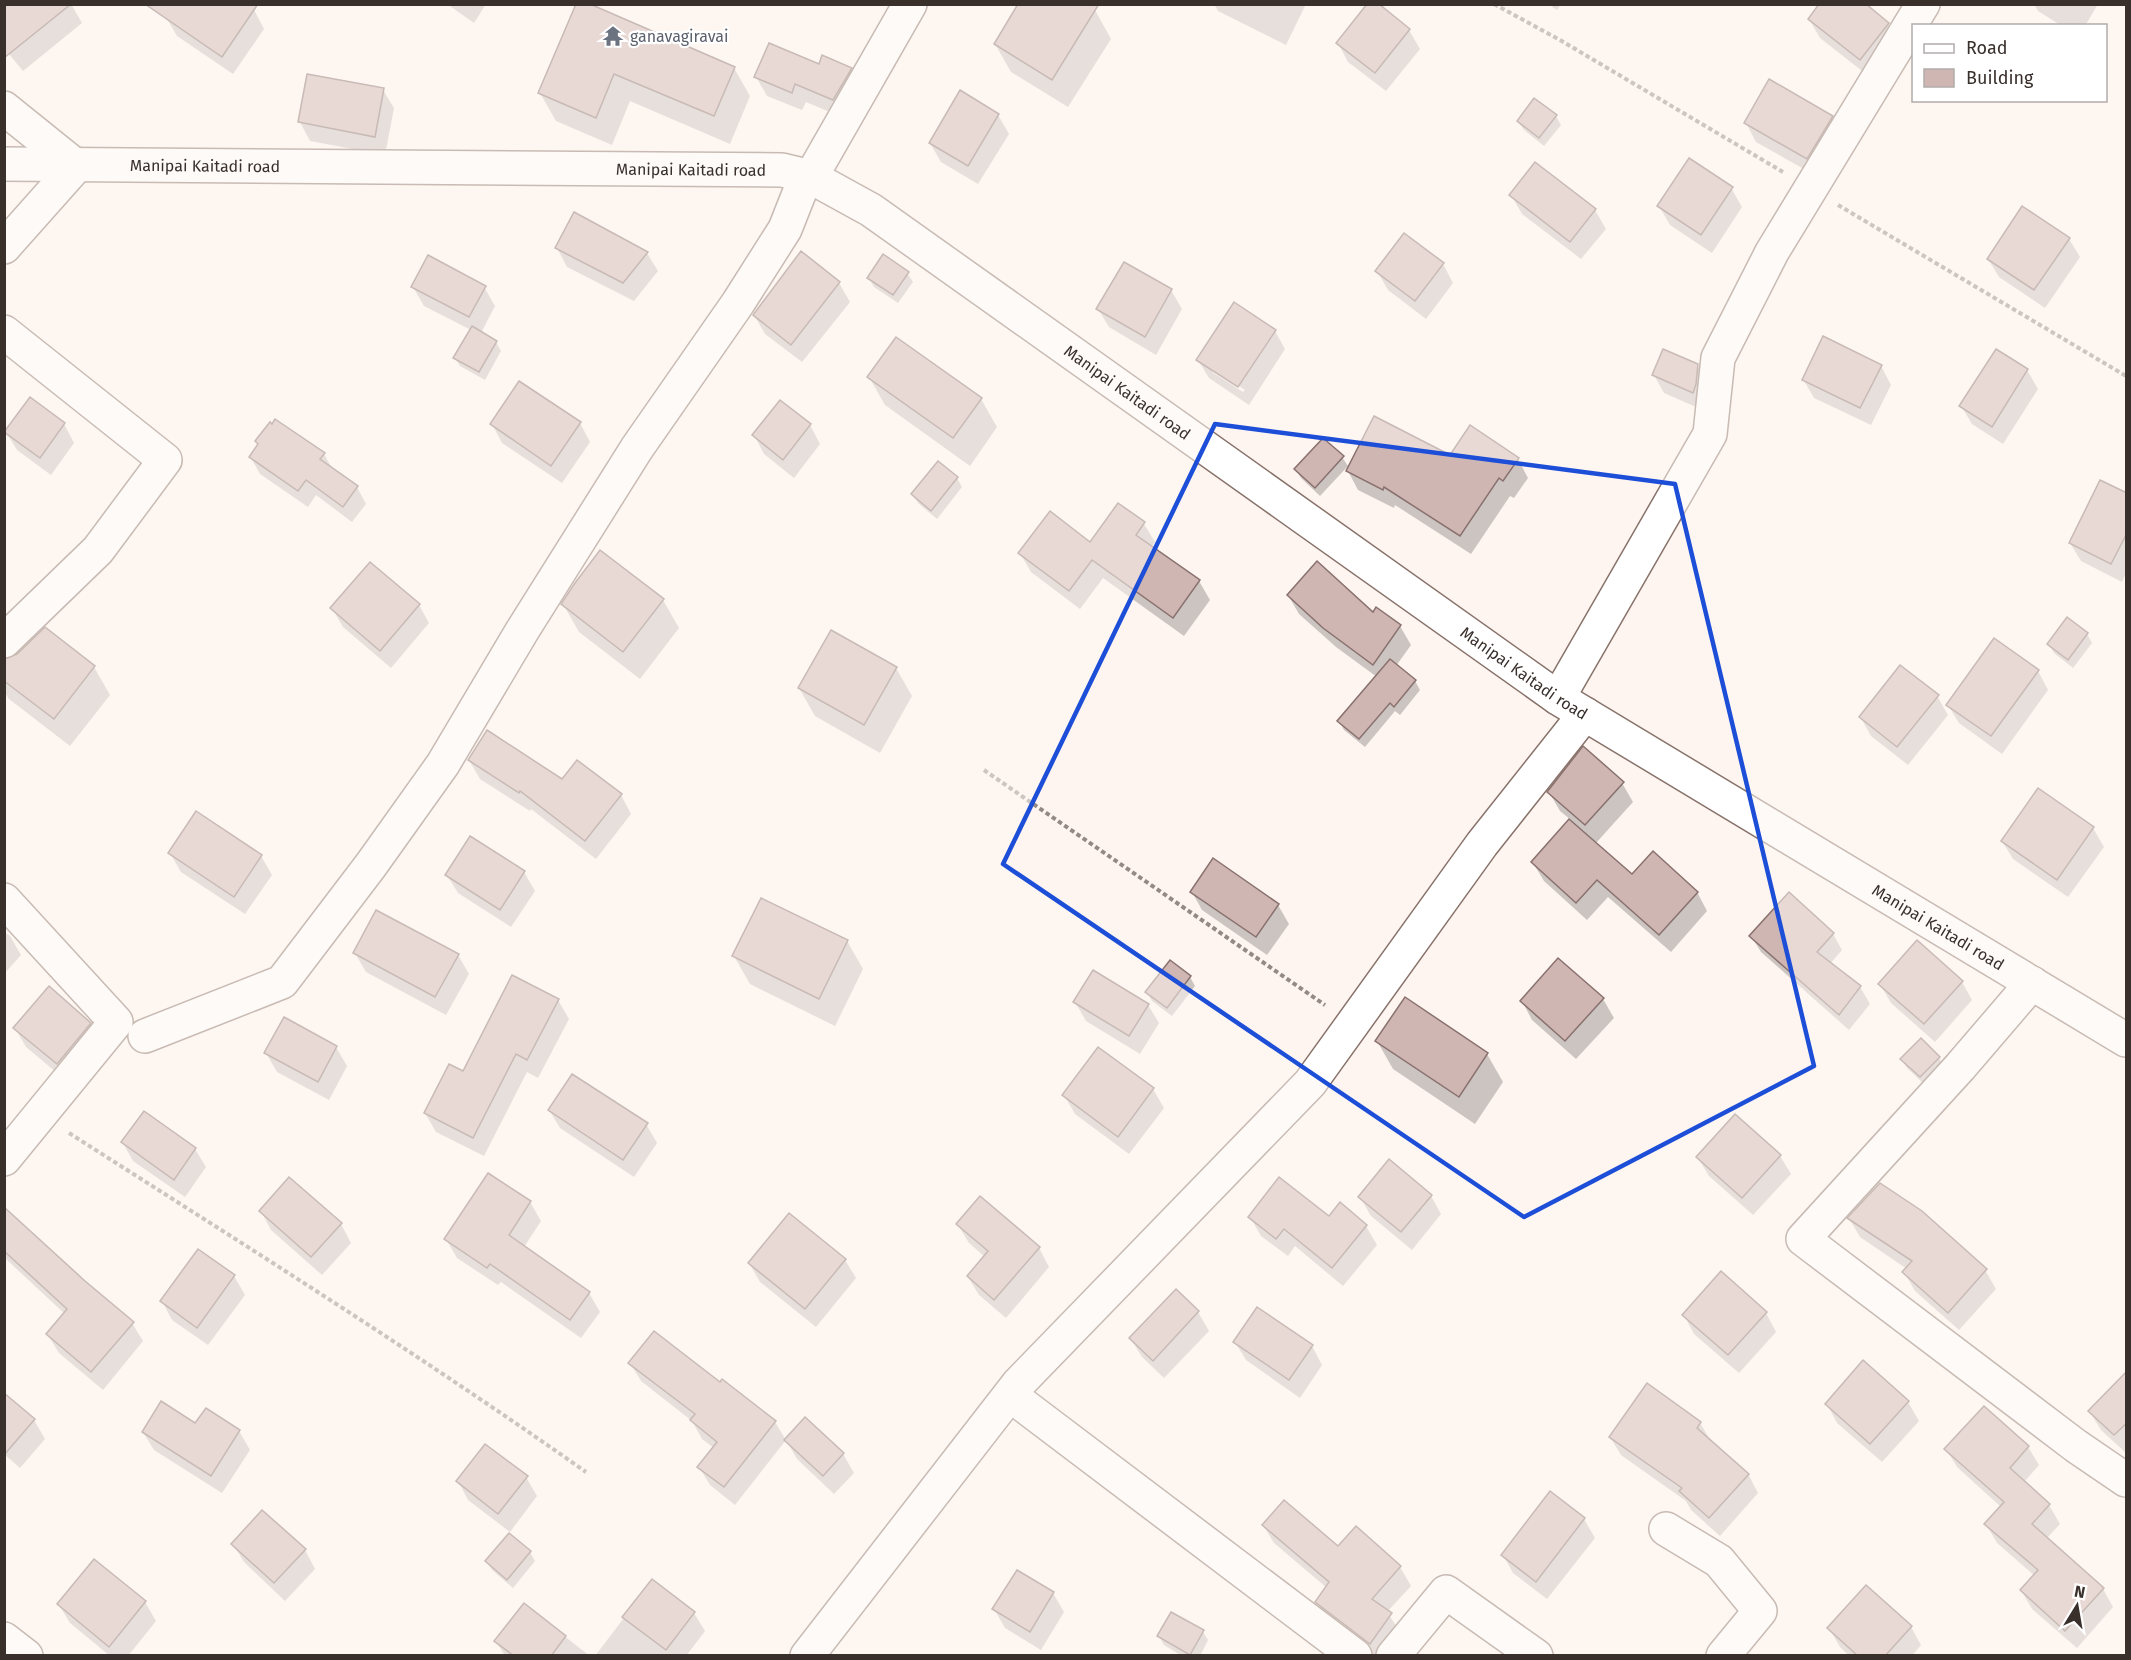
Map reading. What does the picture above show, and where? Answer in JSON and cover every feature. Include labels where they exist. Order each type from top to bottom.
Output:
[{"type":"street","points":[[145,1036],[282,982],[371,865],[443,764],[637,448],[738,303],[785,229],[808,177],[910,4]]},
{"type":"street","points":[[1558,698],[1710,434],[1718,358],[1772,252],[1923,4]]},
{"type":"street","points":[[4,108],[76,166],[4,247]]},
{"type":"street","name":"Manipai Kaitadi road","points":[[4,164],[782,170],[808,177],[841,192],[880,217],[1558,698],[2127,1040]]},
{"type":"street","points":[[4,332],[165,460],[98,550],[4,641]]},
{"type":"street","points":[[807,1656],[1010,1395],[1310,1083],[1482,844],[1585,714]]},
{"type":"street","points":[[4,900],[116,1022],[4,1159]]},
{"type":"street","points":[[2032,983],[1960,1067],[1803,1239],[2076,1446],[2127,1480]]},
{"type":"street","points":[[1010,1395],[1355,1656]]},
{"type":"street","points":[[1666,1529],[1719,1561],[1760,1611],[1723,1656]]},
{"type":"street","points":[[1393,1656],[1446,1592],[1536,1656]]},
{"type":"street","points":[[4,1639],[26,1656]]},
{"type":"path","points":[[1494,4],[1560,40],[2127,376]]},
{"type":"path","points":[[984,770],[1353,1024]]},
{"type":"path","points":[[40,1115],[314,1288],[586,1473]]},
{"type":"highlighted area","points":[[1215,424],[1675,484],[1814,1066],[1524,1217],[1003,864]]},
{"type":"building","points":[[4,4],[71,4],[4,58]]},
{"type":"building","points":[[145,4],[258,4],[222,57]]},
{"type":"building","name":"ganavagiravai","points":[[576,4],[590,4],[735,67],[714,116],[614,74],[596,118],[538,93]]},
{"type":"building","points":[[1018,4],[1099,4],[1052,80],[994,44]]},
{"type":"building","points":[[1367,4],[1379,4],[1410,29],[1375,73],[1336,43]]},
{"type":"building","points":[[1819,4],[1866,4],[1889,23],[1860,60],[1808,19]]},
{"type":"building","points":[[769,43],[819,64],[822,55],[852,68],[833,100],[795,84],[792,93],[754,77]]},
{"type":"building","points":[[307,74],[384,88],[375,137],[298,122]]},
{"type":"building","points":[[1769,79],[1833,116],[1807,159],[1744,123]]},
{"type":"building","points":[[960,90],[999,114],[968,166],[929,143]]},
{"type":"building","points":[[1534,98],[1557,115],[1539,138],[1517,121]]},
{"type":"building","points":[[1689,158],[1733,187],[1701,235],[1657,206]]},
{"type":"building","points":[[1535,162],[1596,209],[1570,242],[1509,195]]},
{"type":"building","points":[[2022,206],[2070,238],[2034,290],[1987,259]]},
{"type":"building","points":[[574,212],[648,252],[623,283],[555,248]]},
{"type":"building","points":[[1404,233],[1444,263],[1415,301],[1375,271]]},
{"type":"building","points":[[801,251],[840,282],[791,345],[753,315]]},
{"type":"building","points":[[883,254],[909,272],[893,295],[867,278]]},
{"type":"building","points":[[428,255],[486,286],[469,317],[411,287]]},
{"type":"building","points":[[1124,262],[1172,289],[1145,337],[1096,309]]},
{"type":"building","points":[[1234,302],[1276,330],[1238,387],[1196,360]]},
{"type":"building","points":[[472,326],[497,341],[479,372],[453,358]]},
{"type":"building","points":[[1823,336],[1882,365],[1860,408],[1802,380]]},
{"type":"building","points":[[896,337],[982,398],[953,438],[867,377]]},
{"type":"building","points":[[1663,349],[1698,364],[1693,393],[1652,375]]},
{"type":"building","points":[[1996,349],[2028,369],[1992,427],[1959,406]]},
{"type":"building","points":[[519,381],[581,422],[551,466],[490,424]]},
{"type":"building","points":[[30,397],[65,423],[40,458],[4,432]]},
{"type":"building","points":[[780,400],[811,424],[783,460],[752,435]]},
{"type":"building","points":[[1374,416],[1450,455],[1470,425],[1519,458],[1503,481],[1499,478],[1460,536],[1384,487],[1383,490],[1346,471]]},
{"type":"building","points":[[275,419],[325,453],[320,459],[358,486],[343,507],[306,480],[298,491],[249,457],[258,444],[255,441]]},
{"type":"building","points":[[1323,438],[1344,456],[1315,488],[1294,469]]},
{"type":"building","points":[[938,461],[958,477],[931,511],[911,494]]},
{"type":"building","points":[[2100,480],[2127,493],[2127,533],[2111,564],[2069,543]]},
{"type":"building","points":[[1118,503],[1145,522],[1136,535],[1200,580],[1173,618],[1092,560],[1069,591],[1018,553],[1050,511],[1090,542]]},
{"type":"building","points":[[600,550],[664,599],[623,652],[561,604]]},
{"type":"building","points":[[1317,561],[1373,612],[1376,607],[1401,625],[1373,665],[1323,628],[1287,595]]},
{"type":"building","points":[[370,562],[420,604],[380,651],[330,608]]},
{"type":"building","points":[[2067,617],[2088,633],[2068,660],[2047,644]]},
{"type":"building","points":[[45,627],[95,666],[54,719],[4,681],[4,659],[17,654]]},
{"type":"building","points":[[831,630],[897,667],[864,725],[798,688]]},
{"type":"building","points":[[1994,638],[2039,670],[1991,736],[1946,705]]},
{"type":"building","points":[[1390,659],[1416,680],[1394,707],[1390,703],[1359,739],[1337,721]]},
{"type":"building","points":[[1900,665],[1939,695],[1897,747],[1859,717]]},
{"type":"building","points":[[487,730],[562,779],[577,760],[622,794],[585,841],[520,791],[519,793],[468,760]]},
{"type":"building","points":[[1583,746],[1624,782],[1585,825],[1547,792]]},
{"type":"building","points":[[2038,788],[2094,827],[2057,880],[2001,841]]},
{"type":"building","points":[[196,811],[262,855],[234,897],[168,853]]},
{"type":"building","points":[[1569,819],[1632,874],[1653,851],[1698,892],[1659,935],[1597,880],[1576,903],[1531,862]]},
{"type":"building","points":[[470,836],[525,871],[500,910],[445,875]]},
{"type":"building","points":[[1213,858],[1279,904],[1256,937],[1190,892]]},
{"type":"building","points":[[1789,892],[1834,933],[1817,952],[1861,986],[1839,1015],[1749,936]]},
{"type":"building","points":[[761,898],[848,940],[819,999],[732,956]]},
{"type":"building","points":[[376,910],[459,954],[435,997],[353,953]]},
{"type":"building","points":[[1917,940],[1963,981],[1924,1024],[1878,984]]},
{"type":"building","points":[[1558,958],[1604,998],[1565,1041],[1520,1001]]},
{"type":"building","points":[[1170,960],[1191,976],[1167,1008],[1145,992]]},
{"type":"building","points":[[1093,970],[1149,1004],[1129,1036],[1073,1002]]},
{"type":"building","points":[[512,975],[559,999],[527,1060],[516,1054],[473,1138],[424,1113],[449,1064],[463,1071]]},
{"type":"building","points":[[49,986],[91,1023],[57,1064],[13,1028]]},
{"type":"building","points":[[1405,997],[1488,1053],[1459,1097],[1375,1041]]},
{"type":"building","points":[[284,1017],[337,1046],[318,1082],[264,1053]]},
{"type":"building","points":[[1921,1038],[1940,1057],[1920,1077],[1900,1059]]},
{"type":"building","points":[[1098,1047],[1154,1088],[1118,1137],[1062,1095]]},
{"type":"building","points":[[572,1074],[648,1123],[623,1160],[548,1110]]},
{"type":"building","points":[[144,1111],[196,1148],[174,1180],[121,1142]]},
{"type":"building","points":[[1735,1114],[1781,1155],[1742,1198],[1696,1157]]},
{"type":"building","points":[[1389,1159],[1432,1195],[1401,1232],[1358,1197]]},
{"type":"building","points":[[488,1173],[531,1201],[509,1235],[590,1292],[570,1320],[490,1264],[487,1268],[444,1239]]},
{"type":"building","points":[[289,1177],[342,1223],[311,1257],[259,1211]]},
{"type":"building","points":[[1279,1177],[1329,1216],[1340,1202],[1367,1225],[1332,1268],[1284,1229],[1276,1239],[1248,1217]]},
{"type":"building","points":[[1880,1183],[1922,1211],[1987,1269],[1948,1313],[1902,1272],[1912,1261],[1847,1218]]},
{"type":"building","points":[[980,1196],[1040,1247],[994,1300],[967,1276],[988,1251],[956,1224]]},
{"type":"building","points":[[4,1207],[134,1322],[91,1372],[46,1334],[67,1309],[4,1251]]},
{"type":"building","points":[[789,1213],[846,1259],[805,1309],[748,1263]]},
{"type":"building","points":[[198,1249],[235,1275],[197,1328],[160,1301]]},
{"type":"building","points":[[1721,1271],[1767,1312],[1728,1355],[1682,1315]]},
{"type":"building","points":[[1176,1289],[1199,1311],[1153,1361],[1129,1338]]},
{"type":"building","points":[[1257,1307],[1313,1345],[1289,1380],[1233,1342]]},
{"type":"building","points":[[654,1331],[720,1382],[722,1379],[776,1421],[724,1487],[697,1467],[717,1442],[690,1420],[695,1414],[628,1363]]},
{"type":"building","points":[[1863,1360],[1909,1401],[1870,1444],[1825,1404]]},
{"type":"building","points":[[2127,1371],[2127,1423],[2114,1435],[2088,1411]]},
{"type":"building","points":[[1647,1383],[1701,1422],[1697,1428],[1749,1474],[1709,1518],[1679,1491],[1682,1488],[1609,1437]]},
{"type":"building","points":[[4,1393],[35,1419],[4,1455]]},
{"type":"building","points":[[161,1401],[195,1423],[206,1408],[240,1430],[211,1476],[142,1432]]},
{"type":"building","points":[[1984,1406],[2029,1446],[2010,1468],[2050,1504],[2032,1524],[2104,1588],[2065,1631],[2020,1590],[2038,1570],[1984,1524],[2004,1502],[1944,1449]]},
{"type":"building","points":[[805,1417],[844,1453],[823,1476],[784,1440]]},
{"type":"building","points":[[485,1444],[528,1476],[498,1514],[456,1481]]},
{"type":"building","points":[[1550,1491],[1585,1518],[1536,1582],[1501,1555]]},
{"type":"building","points":[[1284,1500],[1338,1546],[1356,1526],[1401,1566],[1372,1599],[1392,1613],[1370,1644],[1315,1602],[1329,1582],[1262,1525]]},
{"type":"building","points":[[262,1510],[306,1549],[274,1583],[231,1544]]},
{"type":"building","points":[[509,1533],[531,1551],[507,1580],[485,1561]]},
{"type":"building","points":[[94,1559],[146,1601],[109,1647],[57,1604]]},
{"type":"building","points":[[1017,1570],[1054,1592],[1030,1632],[992,1609]]},
{"type":"building","points":[[652,1579],[695,1612],[666,1650],[622,1617]]},
{"type":"building","points":[[1866,1585],[1912,1626],[1885,1656],[1858,1656],[1827,1628]]},
{"type":"building","points":[[524,1603],[566,1636],[551,1656],[514,1656],[494,1641]]},
{"type":"building","points":[[1171,1612],[1204,1630],[1190,1655],[1157,1636]]},
{"type":"place","name":"ganavagiravai","points":[[613,36]]}]
